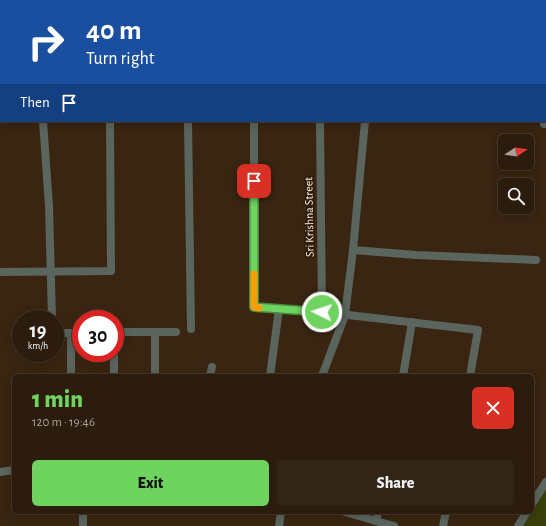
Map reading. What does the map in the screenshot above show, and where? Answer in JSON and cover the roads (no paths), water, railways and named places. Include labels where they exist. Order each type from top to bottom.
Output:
[{"type":"street","points":[[43,122],[52,271],[52,310]]},
{"type":"street","points":[[0,272],[111,271],[110,122]]},
{"type":"street","points":[[188,122],[191,329]]},
{"type":"street","points":[[254,122],[254,307],[322,312],[345,316],[478,330],[470,374]]},
{"type":"street","name":"Sri Krishna Street","points":[[320,122],[322,312]]},
{"type":"street","points":[[323,374],[345,316],[353,250],[365,122]]},
{"type":"street","points":[[353,250],[416,255],[536,260]]},
{"type":"street","points":[[270,374],[278,309]]},
{"type":"street","points":[[403,374],[412,322]]},
{"type":"street","points":[[124,332],[176,332]]},
{"type":"street","points":[[155,332],[155,374]]},
{"type":"street","points":[[64,333],[71,333],[71,374]]},
{"type":"street","points":[[114,362],[114,374]]},
{"type":"street","points":[[0,472],[12,470]]},
{"type":"street","points":[[534,501],[546,482]]},
{"type":"street","points":[[84,514],[84,526]]},
{"type":"street","points":[[280,526],[281,514]]},
{"type":"street","points":[[352,514],[393,526]]},
{"type":"street","points":[[376,521],[378,514]]},
{"type":"street","points":[[443,526],[446,514]]},
{"type":"street","points":[[518,526],[526,514]]}]
